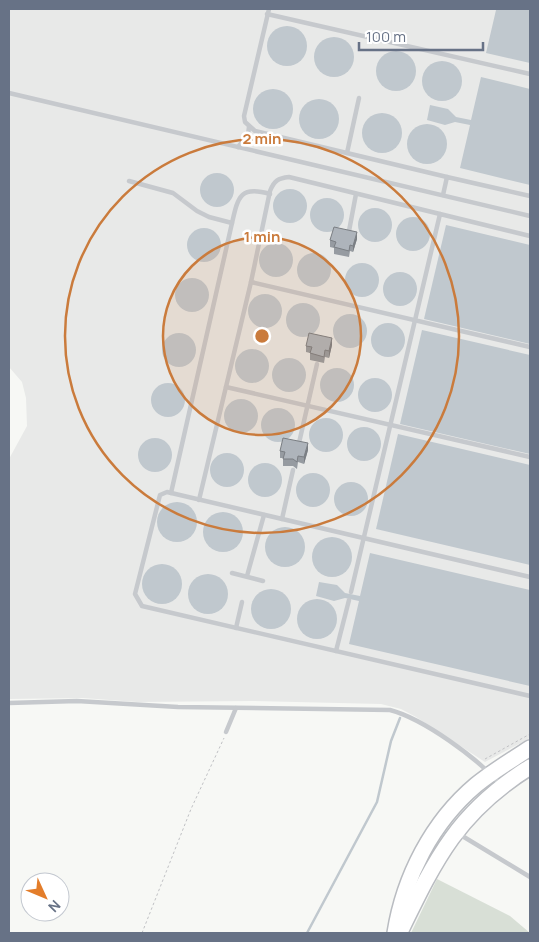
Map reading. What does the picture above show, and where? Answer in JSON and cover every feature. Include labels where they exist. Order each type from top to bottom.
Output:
[{"type":"main road","points":[[395,933],[403,894],[427,845],[460,801],[491,774],[530,748]]},
{"type":"main road","points":[[399,933],[436,862],[456,832],[472,812],[501,786],[530,767]]},
{"type":"lane","points":[[238,147],[248,135],[249,127],[244,116],[268,11],[530,74]]},
{"type":"lane","points":[[9,93],[530,216]]},
{"type":"lane","points":[[347,153],[359,98]]},
{"type":"lane","points":[[249,127],[255,131],[530,196]]},
{"type":"lane","points":[[443,195],[447,177]]},
{"type":"lane","points":[[199,500],[273,183],[280,178],[289,178],[530,236]]},
{"type":"lane","points":[[129,181],[173,193],[197,211],[209,217],[232,223]]},
{"type":"lane","points":[[170,493],[236,203],[243,193],[254,190],[270,194]]},
{"type":"lane","points":[[348,231],[356,194]]},
{"type":"lane","points":[[351,592],[392,426],[440,214]]},
{"type":"lane","points":[[251,282],[530,346]]},
{"type":"lane","points":[[298,443],[317,364]]},
{"type":"lane","points":[[226,387],[530,457]]},
{"type":"lane","points":[[291,442],[307,445]]},
{"type":"lane","points":[[282,519],[293,470]]},
{"type":"lane","points":[[530,577],[166,492],[160,495],[135,586],[137,600],[142,606],[530,696]]},
{"type":"lane","points":[[247,576],[264,515]]},
{"type":"lane","points":[[232,572],[263,581]]},
{"type":"lane","points":[[336,651],[349,600]]},
{"type":"lane","points":[[236,628],[242,602]]},
{"type":"lane","points":[[9,703],[77,701],[127,705],[390,710],[401,713],[419,723],[478,763],[501,786]]},
{"type":"lane","points":[[226,732],[236,708]]},
{"type":"lane","points":[[456,832],[530,877]]},
{"type":"path","points":[[142,933],[191,809],[226,732]]},
{"type":"path","points":[[478,763],[530,734]]},
{"type":"shaded area","points":[[9,9],[530,9],[530,738],[485,762],[416,717],[401,709],[381,704],[252,701],[137,702],[83,698],[9,699],[9,459],[27,426],[26,398],[22,382],[9,367]]},
{"type":"shaded area","points":[[492,9],[530,9],[530,63],[486,53],[496,10]]},
{"type":"shaded area","points":[[287,26],[301,32],[307,46],[301,60],[287,66],[273,60],[267,46],[273,32]]},
{"type":"shaded area","points":[[334,37],[348,43],[354,57],[348,71],[334,77],[320,71],[314,57],[320,43]]},
{"type":"shaded area","points":[[396,51],[410,57],[416,71],[410,85],[396,91],[382,85],[376,71],[382,57]]},
{"type":"shaded area","points":[[442,61],[456,67],[462,81],[456,95],[442,101],[428,95],[422,81],[428,67]]},
{"type":"shaded area","points":[[481,77],[530,89],[530,185],[460,168],[470,125],[455,122],[445,125],[427,120],[430,105],[448,109],[456,117],[471,120]]},
{"type":"shaded area","points":[[273,89],[287,95],[293,109],[287,123],[273,129],[259,123],[253,109],[259,95]]},
{"type":"shaded area","points":[[319,99],[333,105],[339,119],[333,133],[319,139],[305,133],[299,119],[305,105]]},
{"type":"shaded area","points":[[382,113],[396,119],[402,133],[396,147],[382,153],[368,147],[362,133],[368,119]]},
{"type":"shaded area","points":[[427,124],[441,130],[447,144],[441,158],[427,164],[413,158],[407,144],[413,130]]},
{"type":"shaded area","points":[[217,173],[224,174],[229,178],[233,183],[233,197],[229,202],[224,206],[217,207],[210,206],[205,202],[201,197],[200,190],[201,183],[205,178],[210,174]]},
{"type":"shaded area","points":[[290,189],[297,190],[302,194],[306,199],[306,213],[302,218],[297,222],[290,223],[283,222],[278,218],[274,213],[273,206],[274,199],[278,194],[283,190]]},
{"type":"shaded area","points":[[327,198],[334,199],[339,203],[343,208],[343,222],[339,227],[334,231],[327,232],[320,231],[315,227],[311,222],[310,215],[311,208],[315,203],[320,199]]},
{"type":"shaded area","points":[[375,208],[382,209],[387,213],[391,218],[391,232],[387,237],[382,241],[375,242],[368,241],[363,237],[359,232],[358,225],[359,218],[363,213],[368,209]]},
{"type":"shaded area","points":[[413,217],[420,218],[425,222],[429,227],[429,241],[425,246],[420,250],[413,251],[406,250],[401,246],[397,241],[396,234],[397,227],[401,222],[406,218]]},
{"type":"shaded area","points":[[446,225],[530,245],[530,344],[424,319]]},
{"type":"shaded area","points":[[204,228],[211,229],[216,233],[220,238],[220,252],[216,257],[211,261],[204,262],[197,261],[192,257],[188,252],[187,245],[188,238],[192,233],[197,229]]},
{"type":"shaded area","points":[[276,243],[283,244],[288,248],[292,253],[292,267],[288,272],[283,276],[276,277],[269,276],[264,272],[260,267],[259,260],[260,253],[264,248],[269,244]]},
{"type":"shaded area","points":[[314,253],[321,254],[326,258],[330,263],[330,277],[326,282],[321,286],[314,287],[307,286],[302,282],[298,277],[297,270],[298,263],[302,258],[307,254]]},
{"type":"shaded area","points":[[362,263],[369,264],[374,268],[378,273],[378,287],[374,292],[369,296],[362,297],[355,296],[350,292],[346,287],[345,280],[346,273],[350,268],[355,264]]},
{"type":"shaded area","points":[[400,272],[407,273],[412,277],[416,282],[416,296],[412,301],[407,305],[400,306],[393,305],[388,301],[384,296],[383,289],[384,282],[388,277],[393,273]]},
{"type":"shaded area","points":[[192,278],[199,279],[204,283],[208,288],[208,302],[204,307],[199,311],[192,312],[185,311],[180,307],[176,302],[175,295],[176,288],[180,283],[185,279]]},
{"type":"shaded area","points":[[265,294],[272,295],[277,299],[281,304],[281,318],[277,323],[272,327],[265,328],[258,327],[253,323],[249,318],[248,311],[249,304],[253,299],[258,295]]},
{"type":"shaded area","points":[[303,303],[310,304],[315,308],[319,313],[319,327],[315,332],[310,336],[303,337],[296,336],[291,332],[287,327],[286,320],[287,313],[291,308],[296,304]]},
{"type":"shaded area","points":[[350,314],[357,315],[362,319],[366,324],[366,338],[362,343],[357,347],[350,348],[343,347],[338,343],[334,338],[333,331],[334,324],[338,319],[343,315]]},
{"type":"shaded area","points":[[388,323],[395,324],[400,328],[404,333],[404,347],[400,352],[395,356],[388,357],[381,356],[376,352],[372,347],[371,340],[372,333],[376,328],[381,324]]},
{"type":"shaded area","points":[[422,330],[530,355],[530,454],[400,424]]},
{"type":"shaded area","points":[[179,333],[186,334],[191,338],[195,343],[195,357],[191,362],[186,366],[179,367],[172,366],[167,362],[163,357],[162,350],[163,343],[167,338],[172,334]]},
{"type":"shaded area","points":[[252,349],[259,350],[264,354],[268,359],[268,373],[264,378],[259,382],[252,383],[245,382],[240,378],[236,373],[235,366],[236,359],[240,354],[245,350]]},
{"type":"shaded area","points":[[289,358],[296,359],[301,363],[305,368],[305,382],[301,387],[296,391],[289,392],[282,391],[277,387],[273,382],[272,375],[273,368],[277,363],[282,359]]},
{"type":"shaded area","points":[[337,368],[344,369],[349,373],[353,378],[353,392],[349,397],[344,401],[337,402],[330,401],[325,397],[321,392],[320,385],[321,378],[325,373],[330,369]]},
{"type":"shaded area","points":[[375,378],[382,379],[387,383],[391,388],[391,402],[387,407],[382,411],[375,412],[368,411],[363,407],[359,402],[358,395],[359,388],[363,383],[368,379]]},
{"type":"shaded area","points":[[168,383],[175,384],[180,388],[184,393],[184,407],[180,412],[175,416],[168,417],[161,416],[156,412],[152,407],[151,400],[152,393],[156,388],[161,384]]},
{"type":"shaded area","points":[[241,399],[248,400],[253,404],[257,409],[257,423],[253,428],[248,432],[241,433],[234,432],[229,428],[225,423],[224,416],[225,409],[229,404],[234,400]]},
{"type":"shaded area","points":[[278,408],[285,409],[290,413],[294,418],[294,432],[290,437],[285,441],[278,442],[271,441],[266,437],[262,432],[261,425],[262,418],[266,413],[271,409]]},
{"type":"shaded area","points":[[326,418],[333,419],[338,423],[342,428],[342,442],[338,447],[333,451],[326,452],[319,451],[314,447],[310,442],[309,435],[310,428],[314,423],[319,419]]},
{"type":"shaded area","points":[[364,427],[371,428],[376,432],[380,437],[380,451],[376,456],[371,460],[364,461],[357,460],[352,456],[348,451],[347,444],[348,437],[352,432],[357,428]]},
{"type":"shaded area","points":[[398,434],[530,465],[530,565],[376,529]]},
{"type":"shaded area","points":[[155,438],[162,439],[167,443],[171,448],[171,462],[167,467],[162,471],[155,472],[148,471],[143,467],[139,462],[138,455],[139,448],[143,443],[148,439]]},
{"type":"shaded area","points":[[227,453],[234,454],[239,458],[243,463],[243,477],[239,482],[234,486],[227,487],[220,486],[215,482],[211,477],[210,470],[211,463],[215,458],[220,454]]},
{"type":"shaded area","points":[[265,463],[272,464],[277,468],[281,473],[281,487],[277,492],[272,496],[265,497],[258,496],[253,492],[249,487],[248,480],[249,473],[253,468],[258,464]]},
{"type":"shaded area","points":[[313,473],[320,474],[325,478],[329,483],[329,497],[325,502],[320,506],[313,507],[306,506],[301,502],[297,497],[296,490],[297,483],[301,478],[306,474]]},
{"type":"shaded area","points":[[351,482],[358,483],[363,487],[367,492],[367,506],[363,511],[358,515],[351,516],[344,515],[339,511],[335,506],[334,499],[335,492],[339,487],[344,483]]},
{"type":"shaded area","points":[[177,502],[191,508],[197,522],[191,536],[177,542],[163,536],[157,522],[163,508]]},
{"type":"shaded area","points":[[223,512],[237,518],[243,532],[237,546],[223,552],[209,546],[203,532],[209,518]]},
{"type":"shaded area","points":[[285,527],[299,533],[305,547],[299,561],[285,567],[271,561],[265,547],[271,533]]},
{"type":"shaded area","points":[[332,537],[346,543],[352,557],[346,571],[332,577],[318,571],[312,557],[318,543]]},
{"type":"shaded area","points":[[370,553],[530,590],[530,686],[349,644],[359,601],[345,598],[334,601],[316,596],[319,582],[337,585],[345,593],[360,596]]},
{"type":"shaded area","points":[[162,564],[176,570],[182,584],[176,598],[162,604],[148,598],[142,584],[148,570]]},
{"type":"shaded area","points":[[208,574],[222,580],[228,594],[222,608],[208,614],[194,608],[188,594],[194,580]]},
{"type":"shaded area","points":[[271,589],[285,595],[291,609],[285,623],[271,629],[257,623],[251,609],[257,595]]},
{"type":"shaded area","points":[[317,599],[331,605],[337,619],[331,633],[317,639],[303,633],[297,619],[303,605]]},
{"type":"shaded area","points":[[437,879],[510,916],[530,933],[411,933]]},
{"type":"building","points":[[334,227],[357,232],[353,246],[350,245],[349,251],[334,247],[336,242],[330,240]]},
{"type":"building","points":[[309,333],[332,338],[329,351],[325,350],[324,357],[310,353],[312,347],[306,346]]},
{"type":"building","points":[[283,438],[308,443],[304,457],[298,456],[297,462],[293,459],[283,459],[285,452],[280,451]]},
{"type":"waterway","points":[[307,933],[377,802],[391,741],[400,718]]}]
